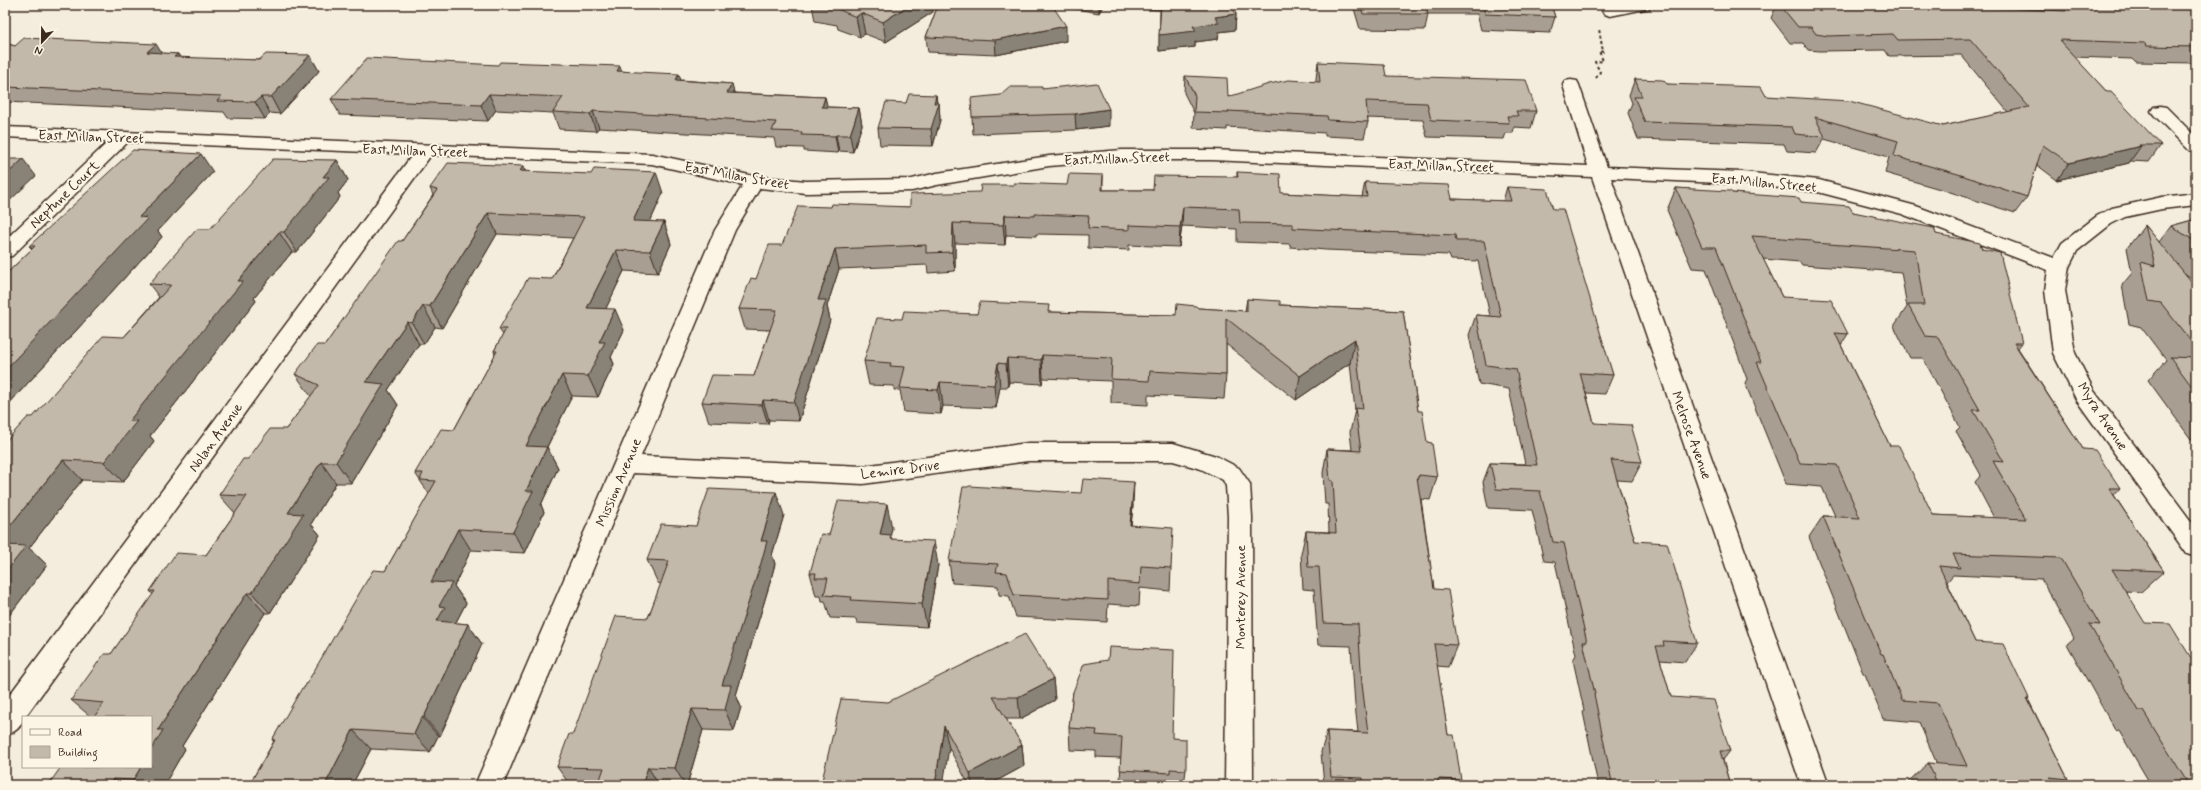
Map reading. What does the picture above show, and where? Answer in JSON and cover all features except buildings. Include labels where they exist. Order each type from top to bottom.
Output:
[{"type":"street","points":[[1610,11],[1645,5]]},
{"type":"street","name":"Melrose Avenue","points":[[1571,85],[1815,785]]},
{"type":"street","points":[[2160,112],[2196,146]]},
{"type":"street","name":"East Millan Street","points":[[5,132],[425,151],[652,159],[754,182],[806,188],[912,185],[937,179],[1049,161],[1122,155],[1207,155],[1742,178],[1819,186],[1909,210],[2059,267]]},
{"type":"street","name":"Neptune Court","points":[[5,251],[123,137]]},
{"type":"street","name":"Nolan Avenue","points":[[5,723],[425,151]]},
{"type":"street","name":"Mission Avenue","points":[[489,785],[725,230],[754,182]]},
{"type":"street","points":[[2059,267],[2069,247],[2104,220],[2119,212],[2162,202],[2196,199]]},
{"type":"street","name":"Myra Avenue","points":[[2059,267],[2055,290],[2064,353],[2085,394],[2196,547]]},
{"type":"street","name":"Lemire Drive","points":[[626,464],[863,475],[1028,452],[1173,452]]},
{"type":"street","name":"Monterey Avenue","points":[[1173,452],[1208,462],[1230,474],[1238,484],[1240,517],[1239,785]]},
{"type":"path","points":[[1598,32],[1603,52],[1599,51],[1603,61],[1595,62],[1600,72],[1598,75]]}]
